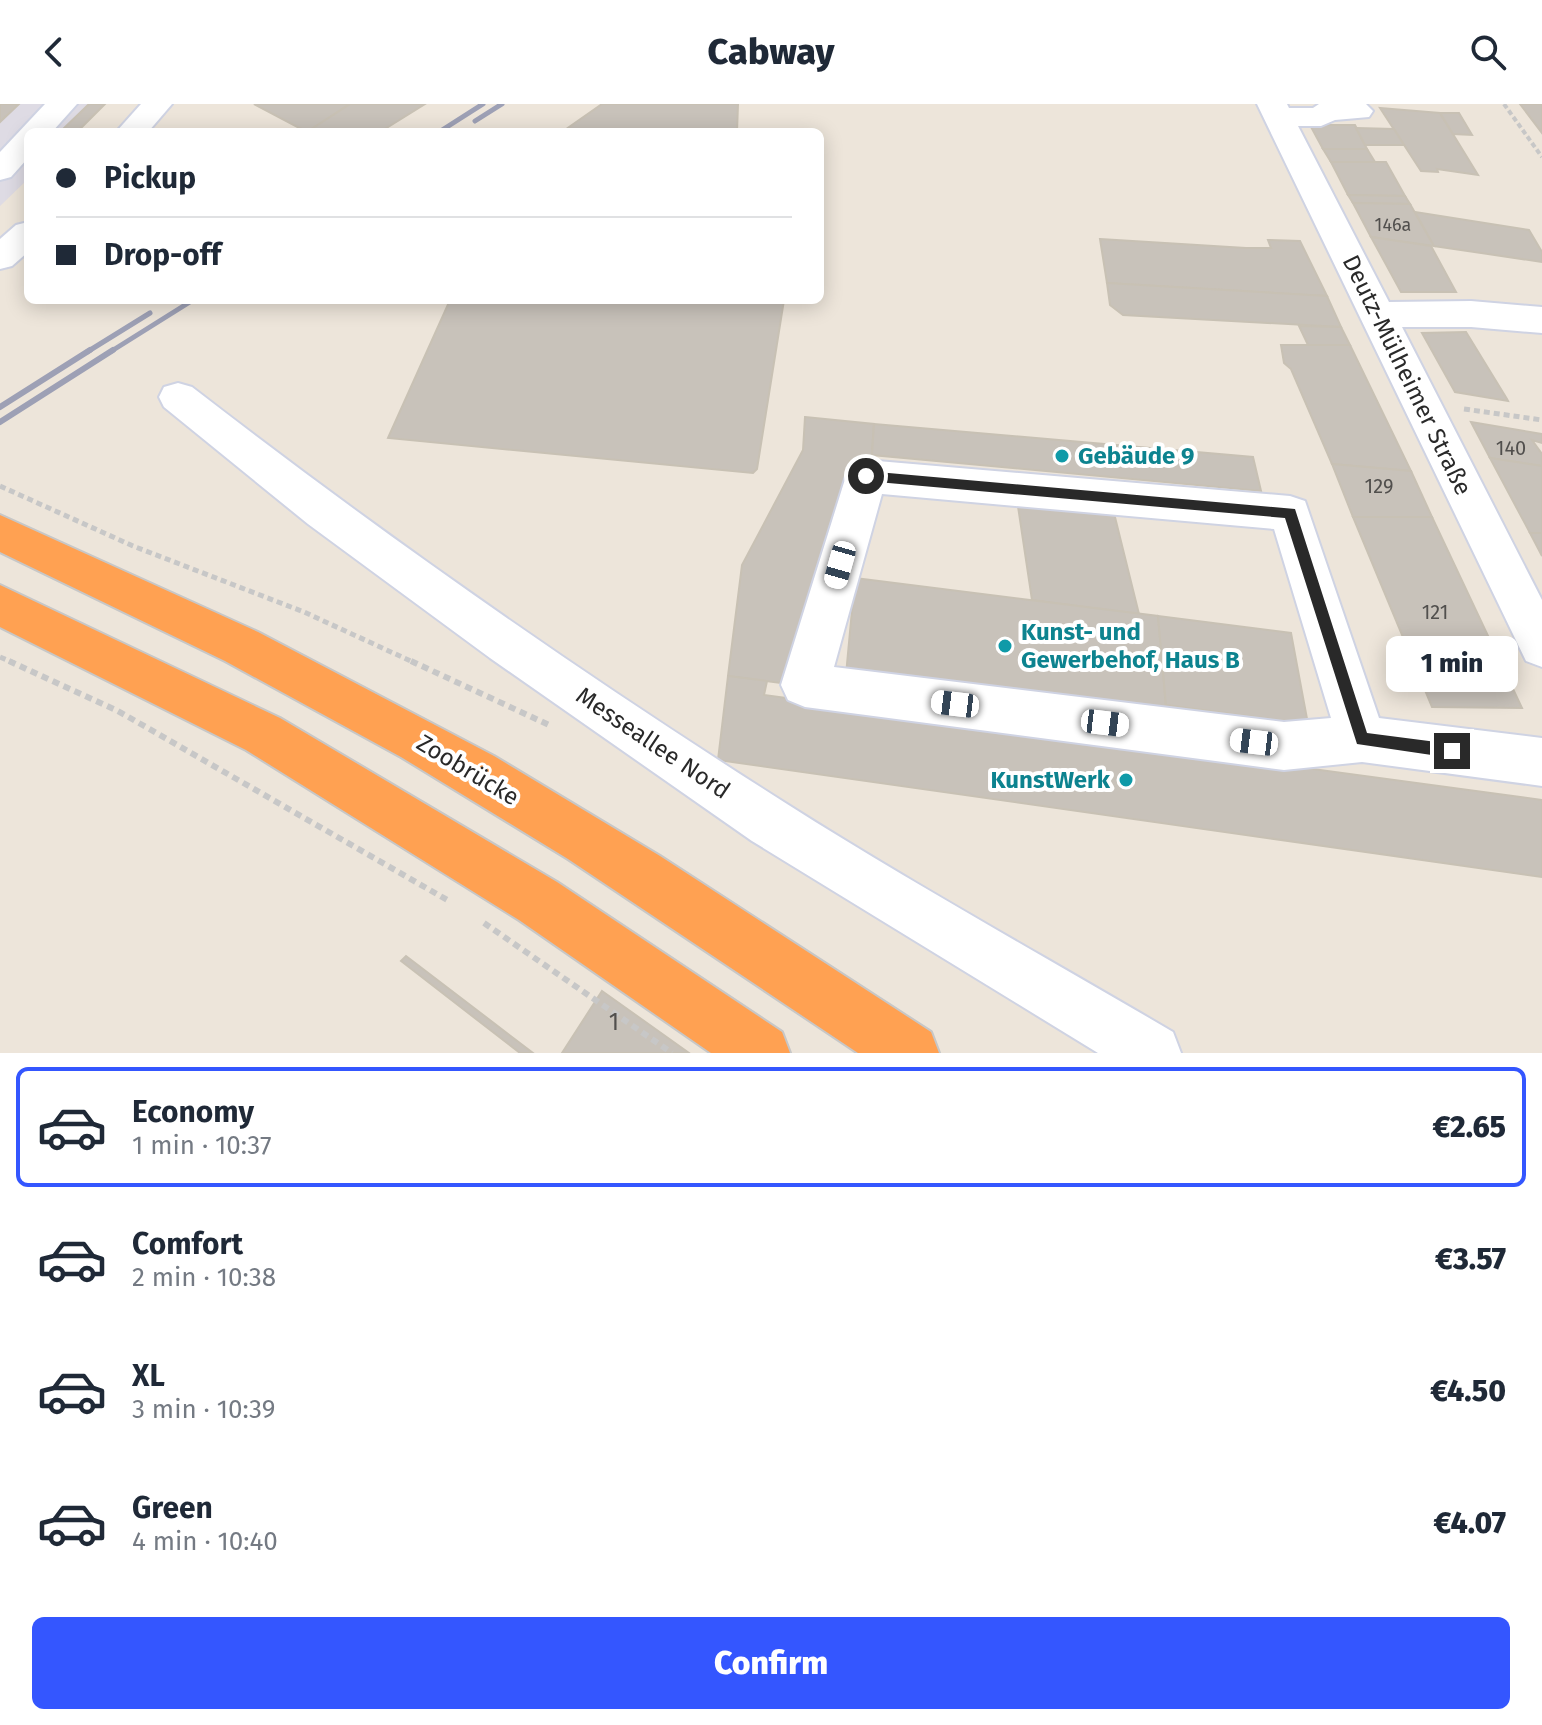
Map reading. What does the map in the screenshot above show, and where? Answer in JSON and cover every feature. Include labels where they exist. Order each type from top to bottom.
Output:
[{"type":"highway","name":"Zoobrücke","points":[[0,533],[132,592],[358,706],[466,767],[646,880],[910,1053]]},
{"type":"highway","points":[[0,605],[263,734],[538,901],[761,1053]]},
{"type":"street","points":[[39,128],[62,104]]},
{"type":"street","points":[[135,128],[157,104]]},
{"type":"street","points":[[1276,111],[1321,117],[1327,111],[1358,111]]},
{"type":"street","name":"Deutz-Mülheimer Straße","points":[[1276,111],[1542,646]]},
{"type":"street","points":[[0,170],[24,144]]},
{"type":"street","points":[[0,258],[24,237]]},
{"type":"street","points":[[1379,315],[1471,314],[1542,320]]},
{"type":"street","name":"Messeallee Nord","points":[[178,397],[335,521],[770,823],[1152,1053]]},
{"type":"street","points":[[1362,739],[1290,513],[866,476],[805,685],[1284,746],[1362,739],[1542,762]]},
{"type":"path","points":[[1504,104],[1542,157]]},
{"type":"path","points":[[1419,402],[1542,420]]},
{"type":"path","points":[[0,486],[133,546],[304,612],[553,726]]},
{"type":"path","points":[[0,657],[118,711],[457,906]]},
{"type":"path","points":[[471,914],[672,1053]]},
{"type":"shaded area","points":[[0,104],[105,104],[80,128],[24,128],[24,183],[0,206]]},
{"type":"building","points":[[0,104],[19,104],[0,122]]},
{"type":"building","points":[[89,104],[105,104],[81,128],[64,128]]},
{"type":"building","points":[[254,104],[350,104],[313,128],[299,128]]},
{"type":"building","points":[[350,104],[425,104],[386,128],[313,128]]},
{"type":"building","points":[[602,104],[738,104],[737,128],[568,128]]},
{"type":"building","points":[[1520,104],[1542,104],[1542,133]]},
{"type":"building","points":[[1380,108],[1440,113],[1478,175],[1437,169],[1438,172],[1421,171]]},
{"type":"building","points":[[1440,113],[1459,113],[1472,135],[1453,134]]},
{"type":"building","points":[[1310,125],[1355,125],[1367,149],[1323,149]]},
{"type":"building","points":[[1356,128],[1394,129],[1404,145],[1365,145]]},
{"type":"building","points":[[1323,149],[1367,149],[1375,162],[1331,162]]},
{"type":"building","points":[[1331,162],[1386,162],[1405,196],[1348,195]]},
{"type":"building","points":[[1348,195],[1405,196],[1410,204],[1353,203]]},
{"type":"building","points":[[1353,203],[1410,204],[1434,246],[1371,237]]},
{"type":"building","points":[[1415,212],[1529,230],[1542,252],[1542,262],[1434,246]]},
{"type":"building","points":[[1371,237],[1431,246],[1456,292],[1401,292]]},
{"type":"building","points":[[1100,239],[1246,248],[1271,248],[1268,240],[1300,241],[1327,296],[1107,283]]},
{"type":"building","points":[[1107,283],[1327,296],[1341,327],[1123,315],[1110,305]]},
{"type":"building","points":[[448,304],[783,304],[757,469],[753,473],[388,438]]},
{"type":"building","points":[[1299,326],[1341,327],[1350,345],[1308,345]]},
{"type":"building","points":[[1466,332],[1508,401],[1455,392],[1422,333]]},
{"type":"building","points":[[1281,345],[1350,345],[1411,471],[1332,464],[1291,369],[1284,363]]},
{"type":"building","points":[[805,417],[874,424],[871,464],[850,461],[788,684],[728,676],[742,565],[803,450]]},
{"type":"building","points":[[1471,422],[1542,434],[1542,443],[1532,440],[1542,454],[1542,466],[1490,458]]},
{"type":"building","name":"Gebäude 9","points":[[874,424],[1253,457],[1261,491],[872,455]]},
{"type":"building","points":[[1490,458],[1542,466],[1542,533],[1530,533]]},
{"type":"building","points":[[1332,464],[1411,471],[1432,517],[1353,517]]},
{"type":"building","points":[[1016,493],[1112,505],[1139,614],[1032,600]]},
{"type":"building","points":[[1353,517],[1432,517],[1522,708],[1432,707]]},
{"type":"building","points":[[1530,533],[1542,533],[1542,556]]},
{"type":"building","name":"Kunst- und Gewerbehof, Haus B","points":[[855,578],[1158,616],[1167,719],[846,675]]},
{"type":"building","points":[[1158,616],[1291,633],[1308,724],[1166,705]]},
{"type":"building","name":"KunstWerk","points":[[728,676],[767,681],[764,695],[1542,800],[1542,877],[718,760]]},
{"type":"building","points":[[406,956],[533,1053],[520,1053],[401,961]]},
{"type":"building","points":[[602,991],[689,1053],[562,1053]]},
{"type":"railway","points":[[445,128],[483,104]]},
{"type":"railway","points":[[475,121],[502,104]]},
{"type":"railway","points":[[110,352],[187,304]]},
{"type":"railway","points":[[87,352],[150,313]]},
{"type":"railway","points":[[0,407],[90,350]]},
{"type":"railway","points":[[0,422],[113,350]]},
{"type":"place","name":"Gebäude 9","points":[[1062,456]]},
{"type":"place","name":"Kunst- und Gewerbehof, Haus B","points":[[1005,646]]},
{"type":"place","name":"KunstWerk","points":[[1126,780]]},
{"type":"route","points":[[866,476],[1290,513],[1362,739],[1452,751]]}]
